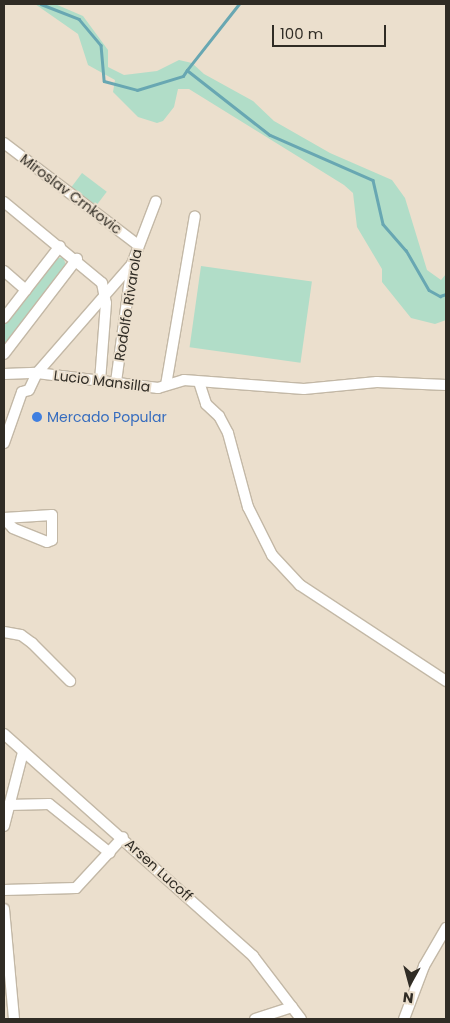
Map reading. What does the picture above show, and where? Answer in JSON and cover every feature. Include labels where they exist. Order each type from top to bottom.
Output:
[{"type":"street","name":"Miroslav Crnkovic","points":[[4,143],[138,245]]},
{"type":"street","name":"Rodolfo Rivarola","points":[[116,382],[132,264],[156,201]]},
{"type":"street","points":[[4,202],[77,259],[102,283],[106,291]]},
{"type":"street","points":[[166,385],[195,216]]},
{"type":"street","points":[[4,318],[60,246]]},
{"type":"street","points":[[4,354],[77,259]]},
{"type":"street","points":[[4,443],[16,403],[37,373],[106,291],[132,264]]},
{"type":"street","points":[[4,271],[26,290]]},
{"type":"street","name":"Rodolfo Rivarola","points":[[100,381],[106,291]]},
{"type":"street","name":"Lucio Mansilla","points":[[4,374],[37,373],[100,381],[166,385],[184,380],[304,389],[377,382],[446,385]]},
{"type":"street","points":[[199,382],[206,404],[224,424],[248,507],[272,555],[300,584],[446,681]]},
{"type":"street","points":[[52,515],[52,540],[47,542],[13,528],[4,518],[52,515]]},
{"type":"street","points":[[4,632],[21,635],[32,643],[70,681]]},
{"type":"street","name":"Arsen Lucoff","points":[[4,734],[123,837],[253,956],[301,1019]]},
{"type":"street","points":[[4,826],[23,752]]},
{"type":"street","points":[[8,805],[49,804],[110,853]]},
{"type":"street","points":[[4,890],[76,888],[123,837]]},
{"type":"street","points":[[4,909],[14,1019]]},
{"type":"street","points":[[404,1019],[424,966],[446,928]]},
{"type":"street","points":[[255,1019],[292,1007]]},
{"type":"green space","points":[[35,4],[55,4],[83,16],[108,50],[108,67],[124,75],[157,71],[179,60],[192,63],[204,74],[253,101],[274,121],[330,153],[392,180],[405,198],[427,270],[441,280],[446,274],[446,320],[435,324],[411,318],[382,282],[382,269],[357,227],[353,193],[344,185],[189,89],[178,89],[174,107],[163,121],[157,123],[138,117],[113,92],[115,80],[88,65],[78,34]]},
{"type":"green space","points":[[82,173],[107,192],[96,206],[71,187]]},
{"type":"green space","points":[[63,257],[66,265],[4,347],[4,325],[55,259]]},
{"type":"green space","points":[[201,266],[312,282],[300,363],[190,347]]},
{"type":"waterway","points":[[41,4],[79,19],[101,45],[104,81],[137,90],[183,76],[187,70],[270,135],[373,180],[383,224],[406,250],[429,290],[440,296],[446,294]]},
{"type":"waterway","points":[[187,70],[239,4]]},
{"type":"place","name":"Mercado Popular","points":[[37,417]]}]
